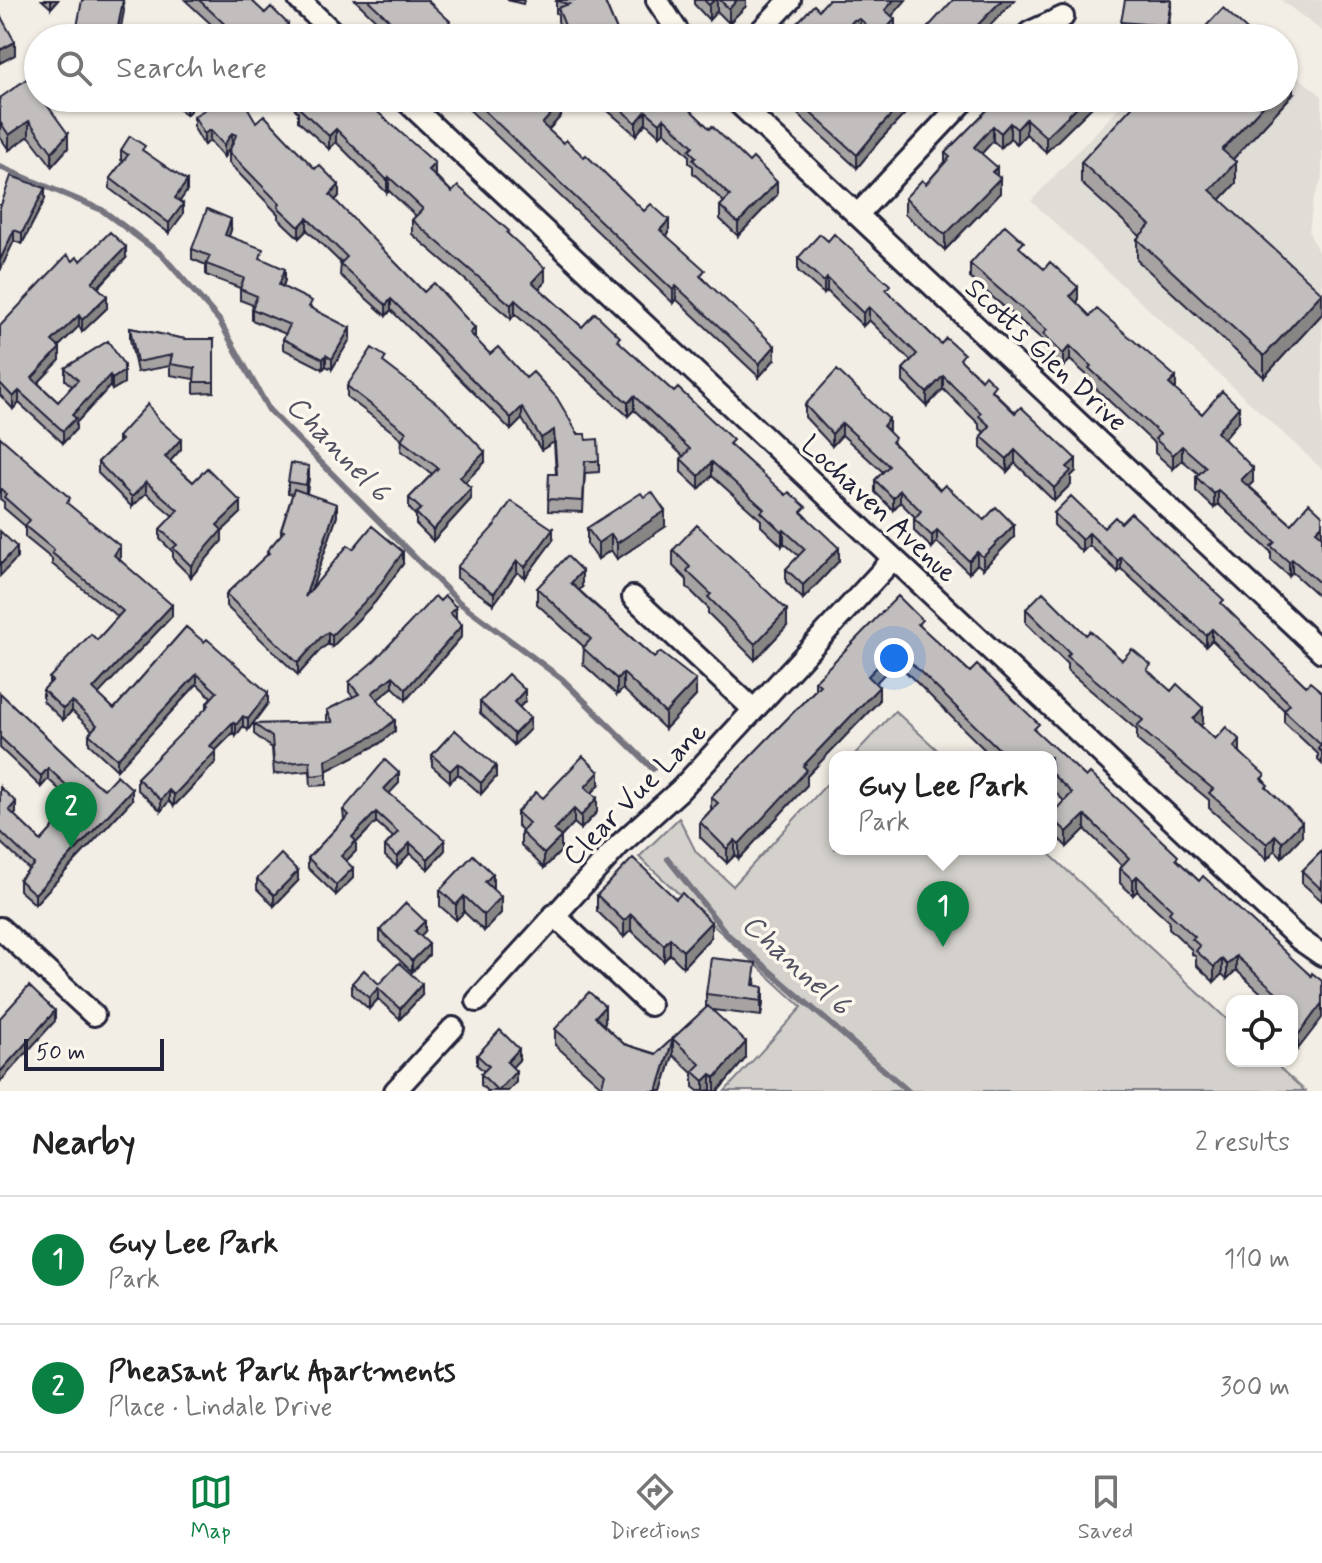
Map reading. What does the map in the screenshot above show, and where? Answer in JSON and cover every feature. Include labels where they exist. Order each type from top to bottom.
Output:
[{"type":"street","points":[[299,0],[324,24]]},
{"type":"street","points":[[657,0],[673,24]]},
{"type":"street","points":[[767,24],[790,0]]},
{"type":"street","points":[[1048,24],[1063,17]]},
{"type":"street","name":"Lochaven Avenue","points":[[418,112],[1299,939],[1322,955]]},
{"type":"street","name":"Scotts Glen Drive","points":[[748,112],[1322,652]]},
{"type":"street","points":[[858,214],[954,112]]},
{"type":"street","name":"Clear Vue Lane","points":[[477,1001],[619,845],[680,790],[893,559]]},
{"type":"street","points":[[633,597],[753,709]]},
{"type":"street","points":[[554,915],[650,1005]]},
{"type":"street","points":[[0,928],[94,1015]]},
{"type":"street","points":[[395,1091],[453,1028]]},
{"type":"shaded area","points":[[1281,0],[1322,0],[1322,31]]},
{"type":"shaded area","points":[[1298,77],[1322,96],[1322,178],[1313,201],[1309,232],[1322,261],[1322,469],[1031,201],[1115,112],[1298,112]]},
{"type":"shaded area","points":[[895,711],[938,751],[858,751]]},
{"type":"shaded area","points":[[829,782],[829,855],[1050,855],[1226,1018],[1226,1067],[1279,1067],[1305,1091],[725,1091],[802,1007],[639,857],[679,818],[696,852],[733,886]]},
{"type":"building","points":[[82,0],[123,0],[119,24],[78,24]]},
{"type":"building","points":[[199,0],[251,0],[265,13],[271,7],[288,24],[224,24]]},
{"type":"building","points":[[368,0],[427,0],[450,21],[448,24],[393,24]]},
{"type":"building","points":[[604,0],[614,24],[564,24],[558,8],[569,4],[556,1]]},
{"type":"building","points":[[720,0],[737,0],[729,9]]},
{"type":"building","points":[[828,0],[894,0],[885,10],[895,19],[891,24],[865,24],[860,19],[850,24],[797,23],[814,5],[819,10]]},
{"type":"building","points":[[953,0],[1002,0],[979,24],[931,24]]},
{"type":"building","points":[[1125,0],[1171,0],[1167,24],[1121,22]]},
{"type":"building","points":[[1223,8],[1241,24],[1208,24]]},
{"type":"building","points":[[0,15],[15,42],[0,50]]},
{"type":"building","points":[[24,81],[24,112],[52,112],[68,134],[52,152],[29,121],[9,135],[0,122],[0,98]]},
{"type":"building","points":[[201,112],[250,112],[256,122],[264,115],[315,169],[319,165],[339,185],[330,195],[424,292],[434,283],[475,328],[470,333],[490,354],[498,347],[526,378],[533,372],[557,398],[578,434],[585,434],[586,440],[598,439],[599,461],[585,461],[583,501],[548,499],[549,474],[557,474],[554,430],[541,438],[522,407],[511,418],[391,299],[386,305],[340,264],[347,257],[307,218],[299,227],[278,207],[280,204],[229,152],[236,135],[232,133],[224,145],[210,130],[204,134],[194,116]]},
{"type":"building","points":[[303,112],[378,112],[435,163],[428,170],[452,192],[458,186],[545,268],[532,282],[582,327],[595,313],[620,337],[617,340],[674,392],[678,388],[733,440],[729,444],[786,495],[789,492],[806,507],[801,512],[839,548],[803,585],[786,569],[805,549],[761,512],[764,509],[712,462],[699,476],[681,459],[690,449],[634,396],[628,403],[515,300],[511,305],[412,220],[423,209],[389,177],[387,180],[336,129],[329,136]]},
{"type":"building","points":[[486,112],[553,112],[542,124],[563,143],[566,140],[584,157],[586,155],[644,211],[651,204],[669,220],[660,230],[705,270],[700,276],[775,346],[759,364],[676,286],[673,290]]},
{"type":"building","points":[[624,112],[645,112],[636,123]]},
{"type":"building","points":[[647,112],[692,112],[710,129],[712,126],[749,162],[753,158],[777,182],[738,223],[720,206],[730,196],[693,160],[696,157],[689,150],[693,146],[664,118],[660,123]]},
{"type":"building","points":[[809,112],[894,112],[857,155]]},
{"type":"building","points":[[985,112],[1072,112],[1046,137],[1026,119],[1017,129],[1010,123],[1001,133],[993,126],[974,147],[997,167],[992,172],[1000,178],[945,235],[905,198],[922,180],[926,184],[950,157],[945,153]]},
{"type":"building","points":[[1127,112],[1257,112],[1222,150],[1236,162],[1210,190],[1322,293],[1264,356],[1137,239],[1150,225],[1081,162]]},
{"type":"building","points":[[130,136],[145,146],[142,150],[187,181],[175,198],[183,204],[169,223],[110,178],[128,155],[121,150]]},
{"type":"building","points":[[11,176],[45,188],[22,233],[14,230],[0,260],[0,205]]},
{"type":"building","points":[[207,209],[231,219],[225,235],[263,249],[260,258],[285,269],[279,285],[312,301],[309,307],[350,328],[332,359],[326,355],[323,359],[283,339],[290,325],[252,309],[257,296],[240,289],[244,278],[206,264],[210,256],[192,249]]},
{"type":"building","points":[[1005,225],[1024,242],[1019,247],[1044,269],[1050,262],[1078,287],[1070,296],[1090,316],[1097,309],[1176,377],[1169,384],[1202,414],[1222,391],[1239,407],[1217,432],[1253,468],[1241,480],[1291,524],[1309,503],[1322,515],[1322,525],[1316,531],[1322,536],[1322,585],[1292,559],[1289,562],[1271,546],[1275,542],[1218,490],[1214,494],[1196,477],[1206,467],[1182,446],[1173,455],[1155,439],[1160,434],[1089,368],[1091,366],[1070,346],[1063,354],[1043,334],[1047,330],[970,264]]},
{"type":"building","points":[[110,232],[126,247],[92,282],[107,296],[82,320],[79,315],[52,341],[60,348],[32,378],[58,402],[78,380],[65,368],[108,341],[124,365],[124,371],[112,379],[110,375],[72,415],[76,418],[63,431],[19,391],[13,397],[0,383],[0,326],[67,255],[73,261],[77,257],[81,261]]},
{"type":"building","points":[[820,234],[828,241],[834,234],[890,285],[886,290],[941,344],[946,338],[964,354],[960,359],[981,380],[985,375],[995,385],[991,390],[1015,413],[1021,407],[1076,459],[1067,467],[1071,471],[1054,488],[1015,450],[1007,459],[981,436],[990,426],[943,376],[927,393],[903,369],[917,354],[869,307],[863,313],[827,278],[824,282],[798,258]]},
{"type":"building","points":[[130,328],[185,339],[214,339],[214,382],[194,382],[195,368],[170,364],[172,355],[137,362]]},
{"type":"building","points":[[372,348],[386,357],[383,362],[443,408],[485,452],[460,477],[471,488],[433,530],[416,513],[421,509],[409,498],[438,468],[401,440],[406,432],[347,386]]},
{"type":"building","points":[[837,370],[889,419],[883,426],[895,438],[892,442],[940,490],[945,485],[984,520],[996,507],[1014,525],[983,557],[977,552],[969,561],[937,530],[932,536],[914,519],[921,511],[900,490],[893,498],[875,480],[889,466],[842,423],[832,434],[805,405]]},
{"type":"building","points":[[148,404],[157,418],[181,439],[165,457],[193,482],[207,468],[241,502],[217,525],[222,530],[191,566],[173,548],[177,545],[160,529],[178,510],[146,482],[132,497],[98,462],[121,440],[118,437]]},
{"type":"building","points":[[0,437],[70,498],[67,503],[120,546],[114,555],[172,605],[93,689],[114,709],[186,627],[204,642],[207,639],[268,693],[248,719],[243,716],[236,725],[233,722],[210,746],[216,751],[174,795],[169,790],[161,800],[137,778],[209,705],[207,703],[217,692],[197,674],[117,759],[89,734],[97,725],[72,701],[63,709],[43,690],[52,681],[49,678],[91,634],[97,640],[123,611],[52,553],[54,550],[25,526],[30,520],[4,497],[6,494],[0,488]]},
{"type":"building","points":[[291,463],[309,466],[306,485],[288,482]]},
{"type":"building","points":[[294,489],[337,504],[305,597],[348,545],[353,549],[372,526],[403,552],[375,591],[332,635],[328,632],[321,637],[298,663],[226,594],[269,553],[267,551],[284,531],[281,530]]},
{"type":"building","points":[[652,492],[665,511],[617,543],[611,534],[598,543],[587,528],[641,493],[644,497]]},
{"type":"building","points":[[1071,496],[1104,528],[1115,517],[1121,523],[1131,513],[1224,600],[1221,603],[1306,686],[1310,682],[1322,692],[1322,752],[1318,749],[1321,745],[1284,710],[1290,704],[1212,629],[1206,635],[1121,557],[1118,561],[1089,533],[1082,540],[1054,513]]},
{"type":"building","points":[[511,501],[553,529],[525,567],[517,561],[494,593],[457,567],[495,525]]},
{"type":"building","points":[[697,525],[787,610],[755,644],[708,597],[711,594],[687,571],[690,567],[673,550]]},
{"type":"building","points":[[0,531],[17,547],[0,565]]},
{"type":"building","points":[[567,556],[582,571],[571,583],[654,658],[660,652],[696,680],[665,713],[623,673],[617,679],[583,648],[591,639],[537,588]]},
{"type":"building","points":[[1043,592],[1086,635],[1090,631],[1122,660],[1132,649],[1151,665],[1147,670],[1171,691],[1177,684],[1203,708],[1193,719],[1215,739],[1226,727],[1240,740],[1234,747],[1265,775],[1261,779],[1268,785],[1266,787],[1302,822],[1282,842],[1275,835],[1267,844],[1209,793],[1213,789],[1137,726],[1143,720],[1067,656],[1070,653],[1026,609]]},
{"type":"building","points":[[435,596],[440,601],[445,596],[456,607],[450,613],[462,625],[406,689],[393,676],[372,693],[395,720],[379,733],[326,760],[327,774],[311,776],[310,761],[274,764],[272,737],[254,724],[333,722],[327,710],[359,694],[349,682],[375,660]]},
{"type":"building","points":[[898,596],[922,620],[918,624],[970,672],[977,665],[1039,724],[1034,729],[1086,777],[1090,773],[1178,856],[1176,859],[1199,881],[1203,876],[1311,976],[1312,973],[1322,981],[1322,1003],[1298,1035],[1298,995],[1279,995],[1236,956],[1227,965],[1222,959],[1214,967],[1196,951],[1200,946],[1192,939],[1195,937],[1169,913],[1172,909],[1137,876],[1133,880],[1120,868],[1129,858],[1085,815],[1067,832],[1057,823],[1057,809],[1072,793],[1057,779],[1057,751],[1001,751],[896,648],[868,676],[879,687],[803,766],[807,770],[739,844],[735,840],[727,849],[700,822],[718,803],[711,797],[820,685],[815,681]]},
{"type":"building","points":[[508,674],[525,690],[514,702],[530,718],[514,734],[480,702]]},
{"type":"building","points":[[0,693],[95,783],[104,789],[117,775],[132,789],[35,894],[19,880],[34,864],[0,831],[0,787],[16,802],[9,810],[41,841],[80,798],[48,768],[41,776],[0,737]]},
{"type":"building","points":[[455,730],[496,766],[481,783],[458,763],[450,771],[432,755]]},
{"type":"building","points":[[583,756],[599,772],[585,787],[597,798],[581,816],[574,809],[554,830],[561,837],[544,854],[521,832],[529,823],[517,812],[536,792],[543,798]]},
{"type":"building","points":[[385,760],[399,773],[384,789],[445,840],[428,859],[410,843],[397,857],[385,846],[398,832],[376,812],[352,837],[356,841],[341,856],[353,868],[336,885],[308,858],[349,815],[343,810]]},
{"type":"building","points":[[1322,851],[1322,890],[1302,871]]},
{"type":"building","points":[[281,854],[298,871],[274,895],[257,879]]},
{"type":"building","points":[[473,855],[493,874],[485,882],[501,897],[484,915],[464,896],[456,905],[440,890]]},
{"type":"building","points":[[633,858],[676,899],[682,893],[711,922],[683,951],[670,938],[664,945],[631,914],[624,921],[597,895]]},
{"type":"building","points":[[406,903],[425,921],[415,931],[429,944],[412,961],[380,930]]},
{"type":"building","points":[[711,958],[756,963],[753,985],[763,987],[761,1001],[706,994]]},
{"type":"building","points":[[399,963],[422,984],[400,1009],[378,988],[369,998],[352,983],[364,970],[379,984]]},
{"type":"building","points":[[29,986],[55,1011],[0,1072],[0,1018]]},
{"type":"building","points":[[589,992],[605,1006],[595,1017],[624,1044],[656,1054],[708,1006],[746,1042],[715,1078],[711,1074],[704,1081],[693,1071],[700,1064],[673,1039],[657,1091],[600,1091],[605,1074],[555,1029]]},
{"type":"building","points":[[500,1030],[519,1049],[507,1062],[516,1071],[498,1091],[481,1074],[489,1066],[477,1055]]},
{"type":"waterway","name":"Channel 6","points":[[0,167],[102,210],[162,255],[219,320],[269,410],[460,603],[562,679],[653,769]]},
{"type":"waterway","name":"Channel 6","points":[[668,859],[727,934],[908,1091]]},
{"type":"place","name":"Pheasant Park Apartments","points":[[71,848]]},
{"type":"place","name":"Guy Lee Park","points":[[943,947]]}]
